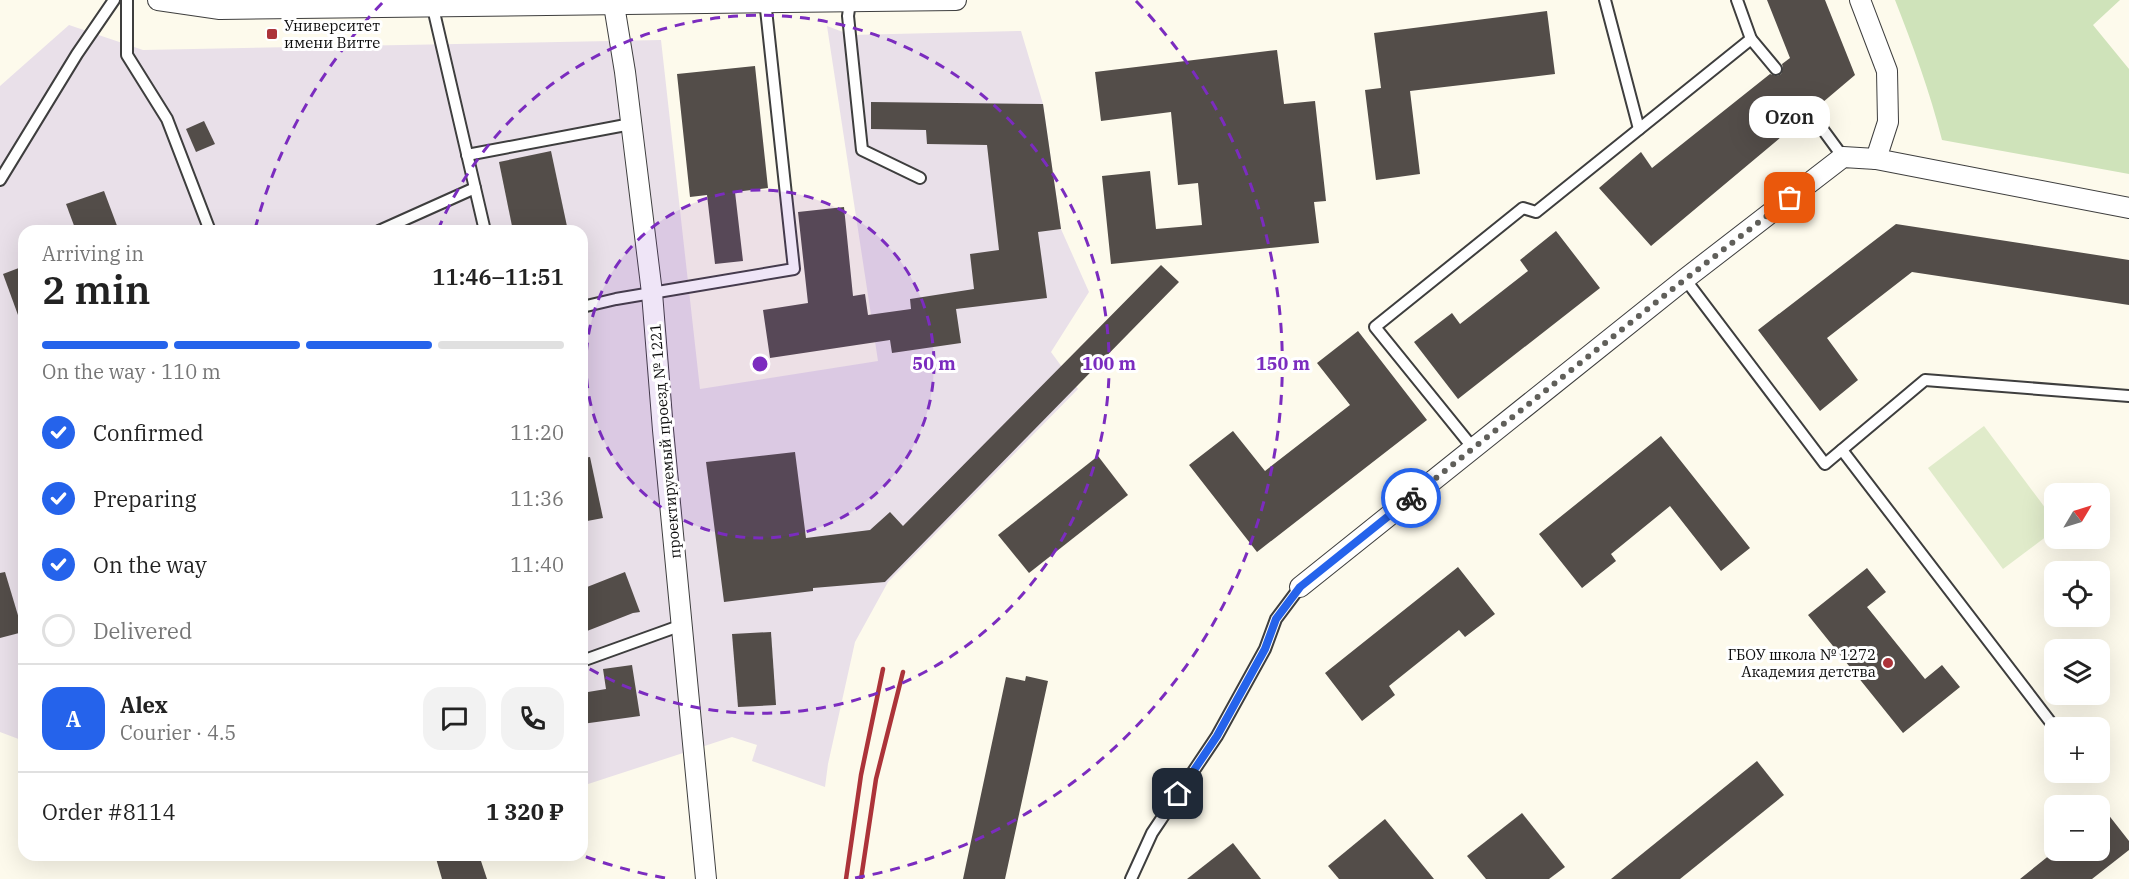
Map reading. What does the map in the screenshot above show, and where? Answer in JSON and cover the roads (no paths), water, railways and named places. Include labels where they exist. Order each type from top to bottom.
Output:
[{"type":"street","points":[[158,0],[220,9],[956,0]]},
{"type":"street","points":[[1860,0],[1887,71],[1888,122],[1876,159]]},
{"type":"street","name":"проектируемый проезд № 1221","points":[[614,4],[652,293],[706,879]]},
{"type":"street","points":[[1300,587],[1685,279],[1843,157],[1876,159],[2129,208]]},
{"type":"lane","points":[[0,180],[77,54],[114,0]]},
{"type":"lane","points":[[127,0],[127,55],[167,119],[208,225]]},
{"type":"lane","points":[[1605,0],[1639,129]]},
{"type":"lane","points":[[1737,0],[1751,39],[1776,69]]},
{"type":"lane","points":[[588,306],[794,269],[765,2]]},
{"type":"lane","points":[[850,2],[848,16],[862,150],[920,178]]},
{"type":"lane","points":[[433,8],[484,225]]},
{"type":"lane","points":[[1473,448],[1375,327],[1523,208],[1536,212],[1751,39]]},
{"type":"lane","points":[[1810,112],[1843,157]]},
{"type":"lane","points":[[467,155],[631,124]]},
{"type":"lane","points":[[392,225],[475,188]]},
{"type":"lane","points":[[1685,279],[1825,464],[1925,380],[2129,396]]},
{"type":"lane","points":[[1842,450],[2047,717]]},
{"type":"lane","points":[[1131,879],[1152,833],[1222,726],[1265,649],[1276,619],[1300,587]]},
{"type":"lane","points":[[588,660],[682,625]]},
{"type":"railway","points":[[846,879],[861,775],[883,669]]},
{"type":"railway","points":[[861,879],[876,779],[903,672]]},
{"type":"place","name":"Университет имени Витте","points":[[272,34]]},
{"type":"place","name":"Ozon","points":[[1790,198]]},
{"type":"place","name":"ГБОУ школа № 1272 Академия детства","points":[[1888,663]]}]
